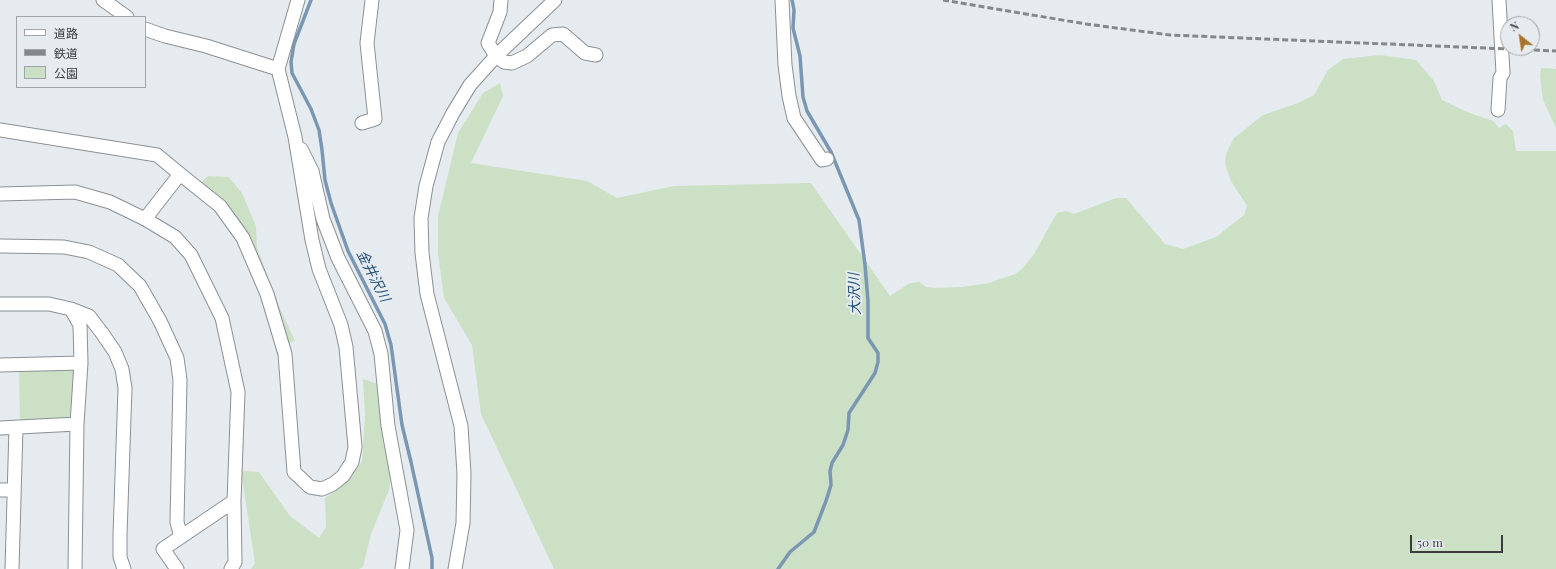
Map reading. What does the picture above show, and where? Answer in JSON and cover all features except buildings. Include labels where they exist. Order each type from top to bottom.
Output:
[{"type":"street","points":[[103,0],[126,16]]},
{"type":"street","points":[[0,130],[41,135],[157,155],[220,206],[243,238],[267,294],[285,354],[294,472],[310,487],[322,489],[343,476],[352,462],[355,447],[344,340],[341,325],[319,269],[312,240],[295,138],[278,70],[298,0]]},
{"type":"street","points":[[362,123],[375,119],[367,43],[372,0]]},
{"type":"street","points":[[501,0],[500,12],[488,43],[496,56],[504,62],[512,63],[526,56],[552,35],[563,34],[586,53],[596,55]]},
{"type":"street","points":[[455,569],[463,523],[464,474],[462,426],[427,294],[422,253],[421,218],[426,186],[438,142],[470,85],[496,56],[555,0]]},
{"type":"street","points":[[782,0],[785,65],[789,96],[794,118],[822,160],[828,159]]},
{"type":"street","points":[[1498,110],[1500,78],[1503,73],[1499,0]]},
{"type":"street","points":[[146,29],[165,36],[206,46],[278,70]]},
{"type":"street","points":[[295,138],[312,171],[323,219],[338,258],[372,325],[381,354],[388,426],[407,530],[402,569]]},
{"type":"street","points":[[145,219],[180,174]]},
{"type":"street","points":[[0,194],[75,192],[110,202],[145,219],[175,237],[191,255],[222,318],[238,392],[234,501],[235,562],[231,569]]},
{"type":"street","points":[[0,246],[64,247],[89,252],[118,265],[140,286],[160,321],[177,358],[180,380],[177,522],[181,537]]},
{"type":"street","points":[[0,303],[49,304],[71,309],[89,316],[115,352],[122,369],[125,388],[120,557],[124,569]]},
{"type":"street","points":[[71,309],[80,325],[81,363],[77,424],[75,569]]},
{"type":"street","points":[[0,365],[81,363]]},
{"type":"street","points":[[0,428],[77,424]]},
{"type":"street","points":[[12,569],[16,427]]},
{"type":"street","points":[[0,490],[14,490]]},
{"type":"street","points":[[177,569],[163,549],[234,501]]},
{"type":"green space","points":[[1380,55],[1416,60],[1434,81],[1442,100],[1467,112],[1493,121],[1499,128],[1506,124],[1513,131],[1516,151],[1556,151],[1556,569],[554,569],[481,414],[472,345],[444,298],[438,253],[438,216],[458,133],[483,93],[500,83],[503,96],[471,163],[587,181],[617,198],[674,186],[811,183],[890,296],[910,283],[919,282],[926,287],[935,288],[962,287],[989,283],[1015,274],[1022,269],[1034,254],[1057,213],[1066,211],[1074,214],[1116,198],[1126,198],[1165,244],[1183,249],[1216,237],[1244,215],[1247,206],[1231,181],[1225,164],[1226,154],[1234,138],[1263,115],[1298,103],[1314,95],[1328,70],[1343,59]]},
{"type":"green space","points":[[1541,68],[1556,69],[1556,128],[1543,100],[1540,75]]},
{"type":"green space","points":[[208,176],[229,177],[242,193],[256,226],[257,248],[281,311],[295,341],[287,344],[278,307],[258,261],[233,212],[223,201],[200,183]]},
{"type":"green space","points":[[70,367],[75,372],[73,417],[66,421],[20,421],[19,368]]},
{"type":"green space","points":[[363,379],[384,386],[394,447],[389,490],[371,534],[363,567],[359,569],[251,569],[255,563],[241,471],[259,472],[290,516],[319,538],[326,527],[325,498],[341,487],[362,462],[365,415]]},
{"type":"waterway","name":"金井沢川","points":[[311,0],[294,44],[291,62],[292,73],[311,109],[319,130],[325,180],[331,203],[348,251],[385,324],[391,345],[402,425],[432,558],[432,569]]},
{"type":"waterway","name":"大沢川","points":[[778,569],[790,552],[814,532],[831,485],[830,471],[832,463],[843,445],[848,430],[849,413],[875,373],[878,362],[878,353],[868,338],[868,301],[859,220],[831,152],[807,111],[803,97],[800,56],[793,28],[794,10],[792,0]]},
{"type":"railway","points":[[943,0],[1086,24],[1170,35],[1556,51]]}]
